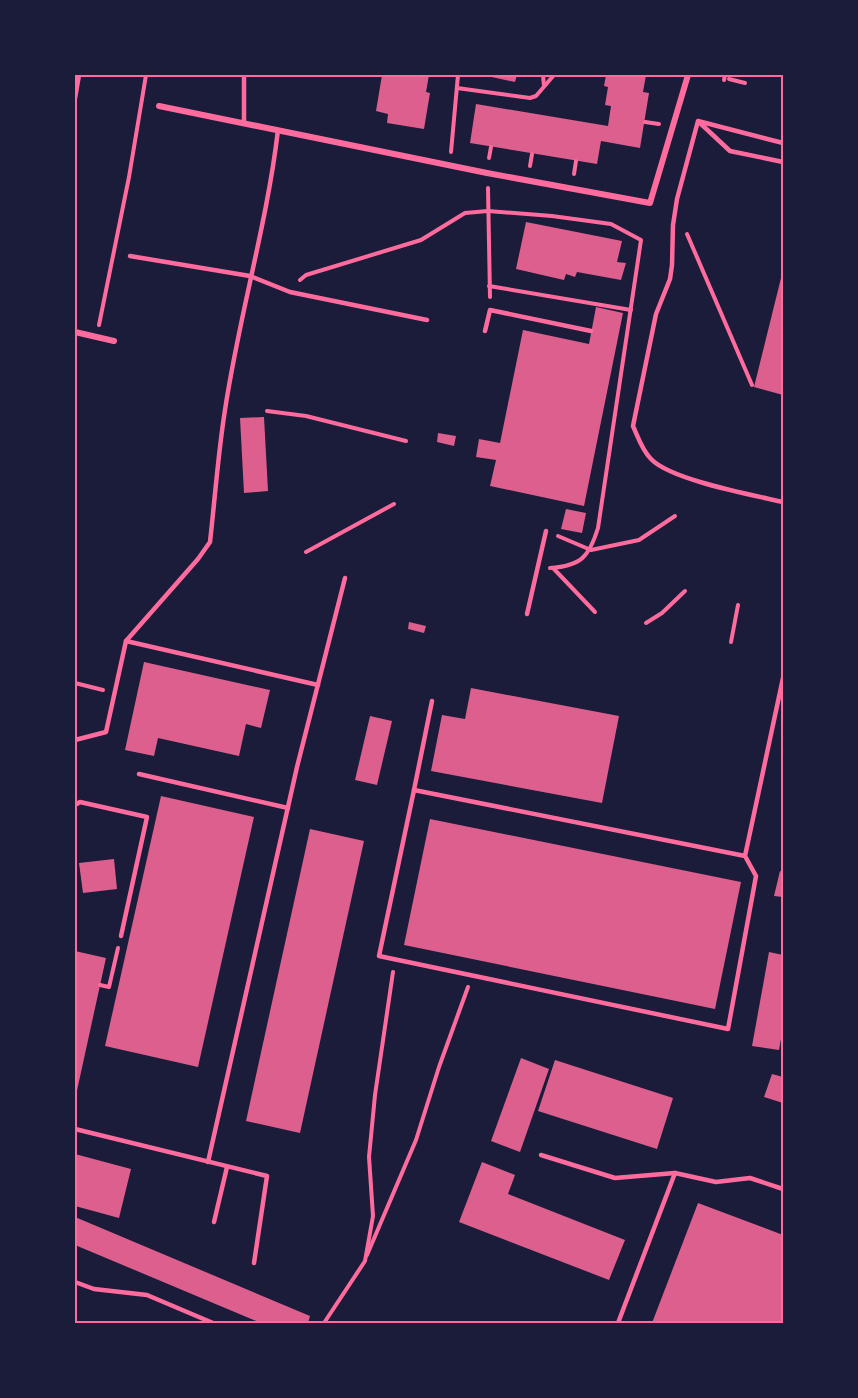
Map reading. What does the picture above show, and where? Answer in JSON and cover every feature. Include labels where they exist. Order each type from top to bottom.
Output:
[{"type":"street","points":[[159,106],[650,203],[688,75]]},
{"type":"street","points":[[75,332],[114,341]]},
{"type":"lane","points":[[75,98],[79,75]]},
{"type":"lane","points":[[244,75],[244,123]]},
{"type":"lane","points":[[698,121],[783,143]]},
{"type":"lane","points":[[698,121],[730,151],[783,162]]},
{"type":"lane","points":[[698,121],[676,207],[671,272],[656,314],[633,426],[650,458],[670,471],[713,485],[783,502]]},
{"type":"lane","points":[[75,740],[106,732],[126,641],[210,542],[225,410],[250,276],[272,180],[278,130]]},
{"type":"lane","points":[[130,256],[250,276],[290,292],[427,320]]},
{"type":"lane","points":[[485,331],[490,310],[591,331]]},
{"type":"lane","points":[[527,614],[546,531]]},
{"type":"lane","points":[[208,1162],[288,808],[345,578]]},
{"type":"lane","points":[[126,641],[318,685]]},
{"type":"lane","points":[[432,701],[379,956],[728,1029],[756,876],[745,856],[783,678]]},
{"type":"lane","points":[[139,774],[288,808]]},
{"type":"lane","points":[[414,790],[745,856]]},
{"type":"lane","points":[[75,804],[80,802],[147,817],[121,936]]},
{"type":"lane","points":[[75,1129],[267,1176],[254,1263]]},
{"type":"lane","points":[[541,1155],[615,1178],[675,1173],[716,1182],[750,1178],[783,1189]]},
{"type":"lane","points":[[214,1222],[227,1167]]},
{"type":"lane","points":[[618,1323],[675,1173]]},
{"type":"lane","points":[[75,1282],[94,1289],[147,1295],[213,1323]]},
{"type":"path","points":[[97,337],[129,177],[146,75]]},
{"type":"path","points":[[450,165],[458,75]]},
{"type":"path","points":[[543,75],[544,87]]},
{"type":"path","points":[[457,88],[530,98],[536,96],[554,75]]},
{"type":"path","points":[[726,78],[745,83]]},
{"type":"path","points":[[656,135],[661,114]]},
{"type":"path","points":[[645,122],[659,124]]},
{"type":"path","points":[[489,158],[491,147]]},
{"type":"path","points":[[441,149],[461,153]]},
{"type":"path","points":[[520,164],[530,166],[532,154]]},
{"type":"path","points":[[479,156],[499,160]]},
{"type":"path","points":[[574,174],[576,161]]},
{"type":"path","points":[[487,172],[490,310]]},
{"type":"path","points":[[565,173],[585,177]]},
{"type":"path","points":[[676,207],[752,385]]},
{"type":"path","points":[[489,286],[631,310]]},
{"type":"path","points":[[267,411],[306,416],[405,441]]},
{"type":"path","points":[[306,552],[394,504]]},
{"type":"path","points":[[546,531],[591,550],[639,540],[675,516]]},
{"type":"path","points":[[553,568],[595,612]]},
{"type":"path","points":[[646,623],[663,613],[685,591]]},
{"type":"path","points":[[731,642],[738,605]]},
{"type":"path","points":[[75,683],[114,693]]},
{"type":"path","points":[[100,985],[109,987],[121,936]]},
{"type":"path","points":[[365,1262],[373,1216],[370,1147],[395,960]]},
{"type":"path","points":[[324,1323],[365,1262],[416,1140],[438,1067],[472,976]]},
{"type":"building","points":[[382,75],[429,75],[426,92],[430,93],[424,129],[387,123],[388,114],[376,111]]},
{"type":"building","points":[[482,75],[517,75],[515,82]]},
{"type":"building","points":[[606,75],[646,75],[643,92],[649,93],[640,148],[601,141],[597,164],[470,143],[476,104],[608,126],[611,106],[605,105],[608,87],[604,86]]},
{"type":"building","points":[[526,222],[622,241],[617,262],[626,263],[621,280],[577,272],[575,277],[566,274],[564,280],[516,269]]},
{"type":"building","points":[[783,274],[783,395],[754,387]]},
{"type":"building","points":[[596,307],[623,313],[584,506],[490,486],[496,460],[476,457],[479,439],[500,443],[523,330],[589,344]]},
{"type":"building","points":[[264,417],[268,491],[244,493],[240,418]]},
{"type":"building","points":[[438,433],[456,436],[454,446],[437,442]]},
{"type":"building","points":[[566,509],[586,513],[582,533],[561,529]]},
{"type":"building","points":[[409,622],[426,626],[424,633],[408,629]]},
{"type":"building","points":[[144,662],[270,690],[261,728],[246,724],[239,756],[158,738],[154,756],[125,750]]},
{"type":"building","points":[[471,688],[619,716],[602,803],[431,771],[442,715],[465,719]]},
{"type":"building","points":[[370,716],[392,721],[377,785],[355,780]]},
{"type":"building","points":[[161,796],[254,817],[198,1067],[105,1046]]},
{"type":"building","points":[[430,819],[741,882],[715,1009],[404,945]]},
{"type":"building","points":[[310,829],[364,841],[300,1133],[246,1121]]},
{"type":"building","points":[[114,859],[117,889],[83,893],[79,863]]},
{"type":"building","points":[[780,871],[783,872],[783,897],[774,896]]},
{"type":"building","points":[[75,951],[106,958],[76,1095],[75,1094]]},
{"type":"building","points":[[769,952],[783,955],[783,1028],[779,1050],[752,1046]]},
{"type":"building","points":[[521,1058],[549,1069],[520,1152],[491,1141]]},
{"type":"building","points":[[555,1060],[673,1098],[657,1149],[538,1111]]},
{"type":"building","points":[[772,1074],[783,1077],[783,1103],[764,1097]]},
{"type":"building","points":[[75,1154],[131,1169],[119,1218],[75,1206]]},
{"type":"building","points":[[482,1162],[515,1175],[508,1194],[625,1240],[609,1280],[459,1222]]},
{"type":"building","points":[[698,1203],[783,1235],[783,1323],[652,1323]]},
{"type":"building","points":[[75,1217],[310,1316],[308,1323],[261,1323],[75,1245]]}]
